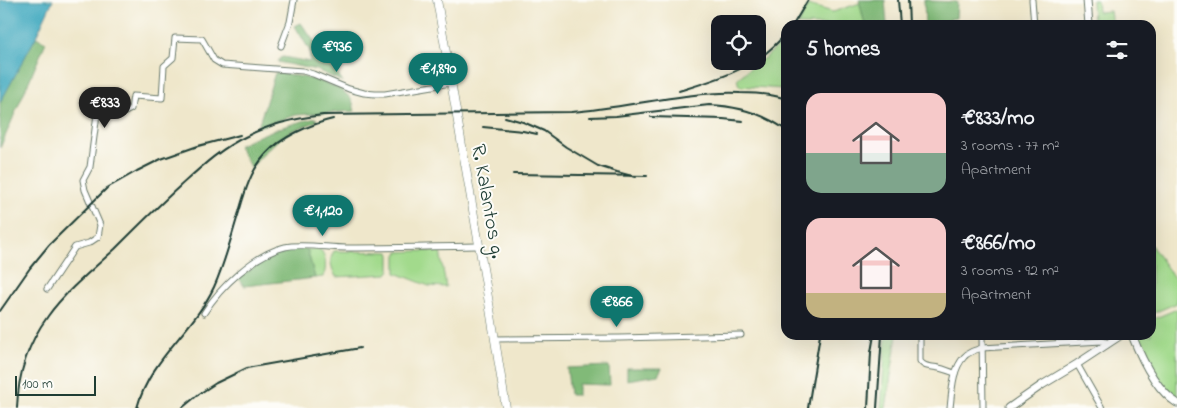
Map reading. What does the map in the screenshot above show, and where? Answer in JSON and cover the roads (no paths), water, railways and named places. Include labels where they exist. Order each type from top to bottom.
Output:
[{"type":"main road","name":"R. Kalantos g.","points":[[437,0],[506,408]]},
{"type":"main road","points":[[1087,0],[1089,20]]},
{"type":"main road","points":[[1009,408],[1114,340]]},
{"type":"main road","points":[[1134,340],[1157,383],[1167,396],[1177,403]]},
{"type":"street","points":[[281,46],[290,22],[294,0]]},
{"type":"street","points":[[1032,0],[1034,20]]},
{"type":"street","points":[[47,289],[75,247],[88,243],[98,237],[100,226],[83,180],[90,167],[98,114],[119,116],[131,109],[133,96],[162,98],[164,66],[173,58],[175,38],[202,40],[214,60],[222,65],[303,71],[364,93],[384,94],[451,83]]},
{"type":"street","points":[[204,313],[238,273],[283,247],[292,245],[346,248],[479,246]]},
{"type":"street","points":[[494,339],[741,335]]},
{"type":"street","points":[[920,340],[920,361],[922,363],[926,366],[938,367],[955,374]]},
{"type":"street","points":[[982,340],[983,405]]},
{"type":"street","points":[[950,408],[952,384],[955,374],[963,358],[970,352],[982,348],[1102,341],[1106,342],[1107,345]]},
{"type":"street","points":[[1077,364],[1102,408]]},
{"type":"water","points":[[0,0],[53,0],[36,37],[0,103]]},
{"type":"railway","points":[[796,20],[808,0]]},
{"type":"railway","points":[[898,0],[900,20]]},
{"type":"railway","points":[[908,0],[909,20]]},
{"type":"railway","points":[[766,53],[781,39]]},
{"type":"railway","points":[[679,91],[738,70]]},
{"type":"railway","points":[[17,408],[19,383],[25,360],[41,326],[55,307],[80,281],[204,165],[229,146],[265,128],[323,115],[571,112],[719,93],[758,94],[781,98]]},
{"type":"railway","points":[[590,117],[616,116],[709,105],[750,112],[781,127]]},
{"type":"railway","points":[[505,117],[544,131],[598,166],[636,177]]},
{"type":"railway","points":[[651,117],[743,121]]},
{"type":"railway","points":[[137,408],[143,391],[152,375],[195,318],[214,287],[225,259],[246,189],[252,174],[261,160],[272,148],[288,137],[315,124],[333,119]]},
{"type":"railway","points":[[483,127],[537,134]]},
{"type":"railway","points":[[0,311],[30,268],[49,245],[107,188],[161,159],[198,146],[240,135]]},
{"type":"railway","points":[[513,174],[647,176]]},
{"type":"railway","points":[[808,408],[819,340]]},
{"type":"railway","points":[[868,408],[873,340]]},
{"type":"railway","points":[[877,408],[882,340]]},
{"type":"railway","points":[[182,408],[216,383],[247,368],[360,348]]}]
